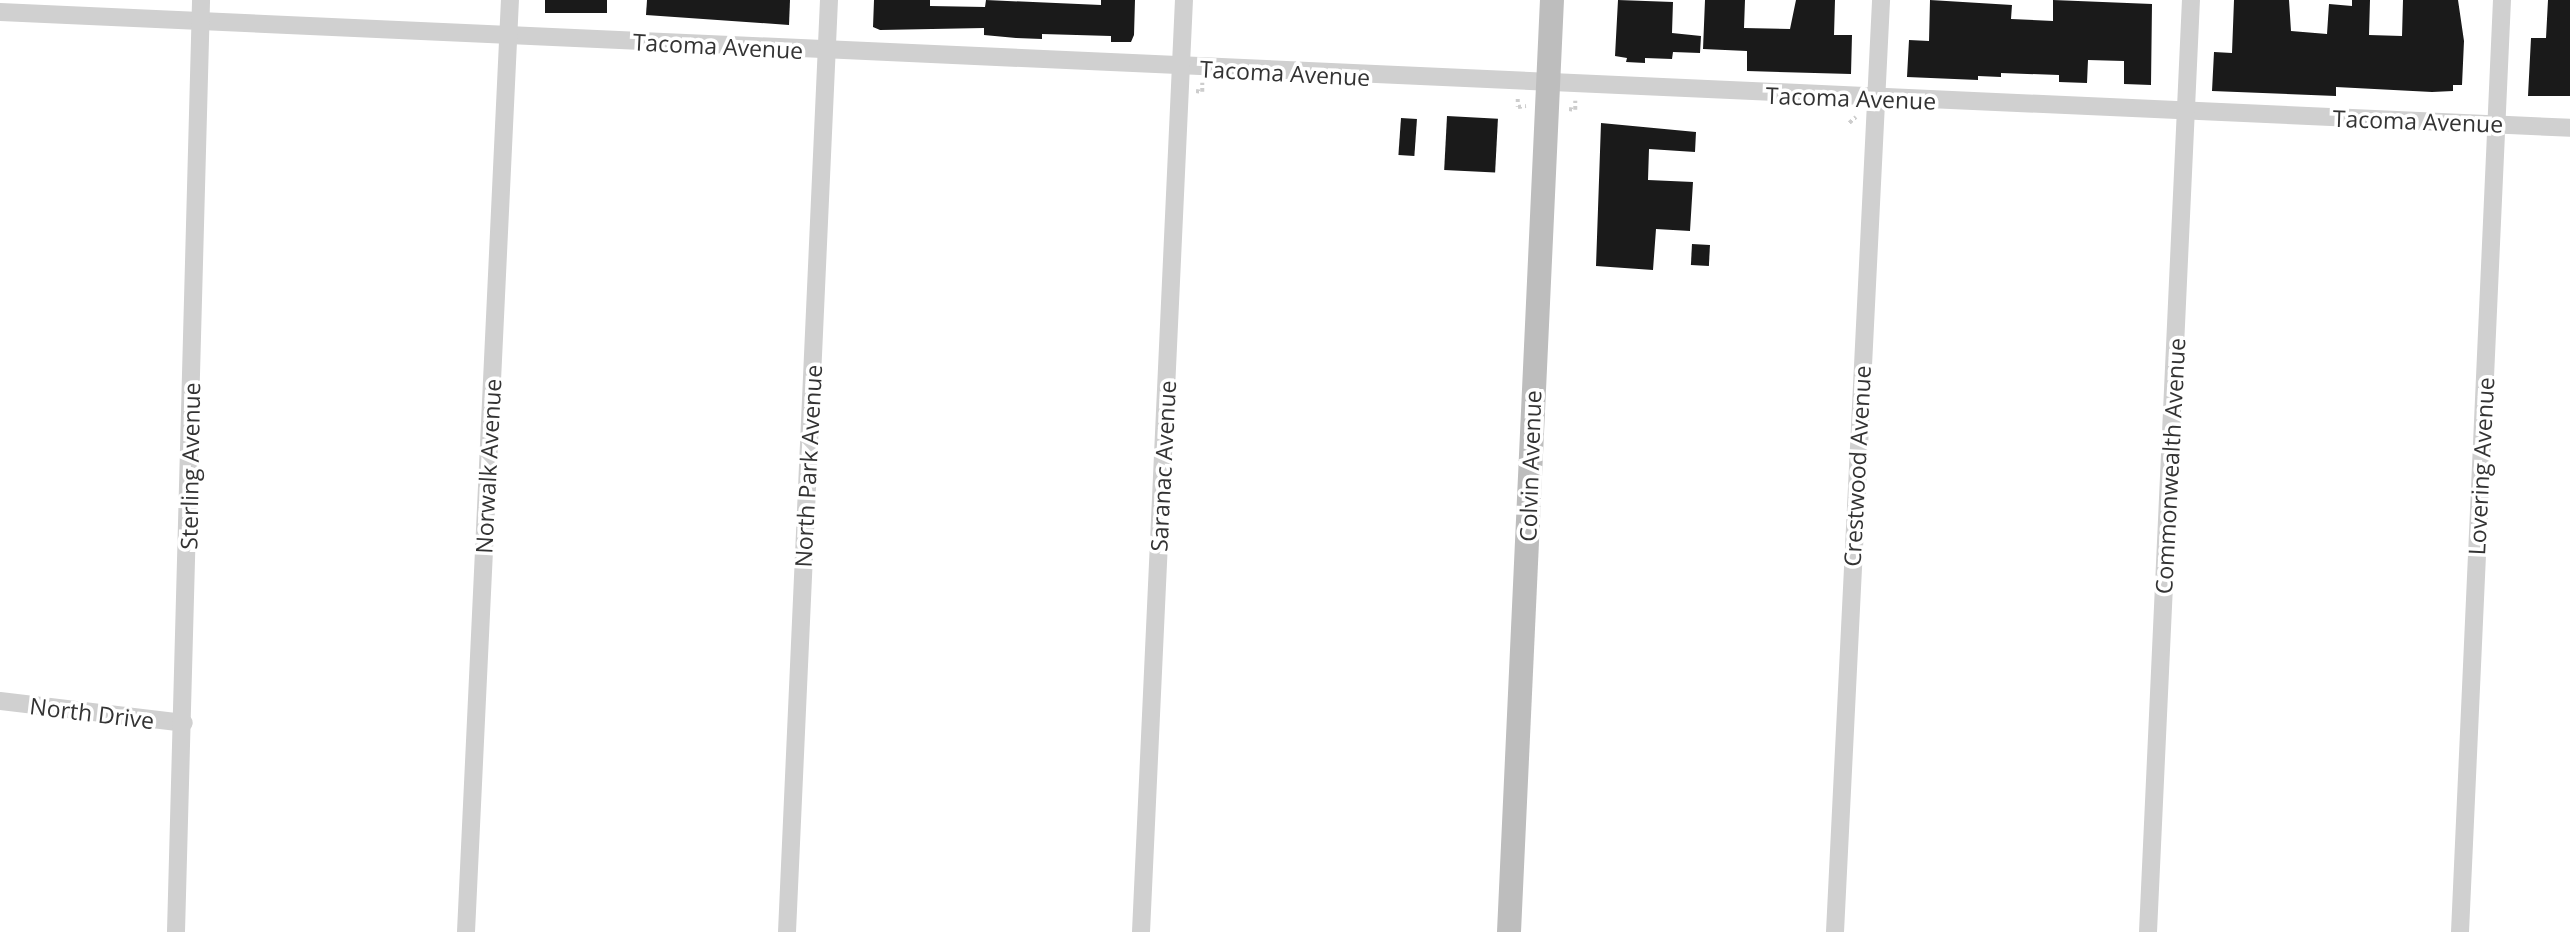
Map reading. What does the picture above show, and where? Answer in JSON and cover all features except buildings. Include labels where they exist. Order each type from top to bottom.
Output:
[{"type":"street","name":"Sterling Avenue","points":[[176,932],[184,723],[201,0]]},
{"type":"street","name":"Norwalk Avenue","points":[[466,932],[510,0]]},
{"type":"street","name":"North Park Avenue","points":[[787,932],[829,0]]},
{"type":"street","name":"Saranac Avenue","points":[[1141,932],[1184,0]]},
{"type":"street","name":"Colvin Avenue","points":[[1509,932],[1552,0]]},
{"type":"street","name":"Crestwood Avenue","points":[[1835,932],[1881,0]]},
{"type":"street","name":"Commonwealth Avenue","points":[[2148,932],[2191,0]]},
{"type":"street","name":"Lovering Avenue","points":[[2460,932],[2502,0]]},
{"type":"street","name":"Tacoma Avenue","points":[[0,12],[1548,85],[2570,128]]},
{"type":"street","name":"North Drive","points":[[0,701],[184,723]]},
{"type":"path","points":[[1202,83],[1202,92]]},
{"type":"path","points":[[1518,97],[1518,107],[1529,106]]},
{"type":"path","points":[[1567,109],[1575,110],[1575,101]]},
{"type":"path","points":[[1849,123],[1858,116]]}]
